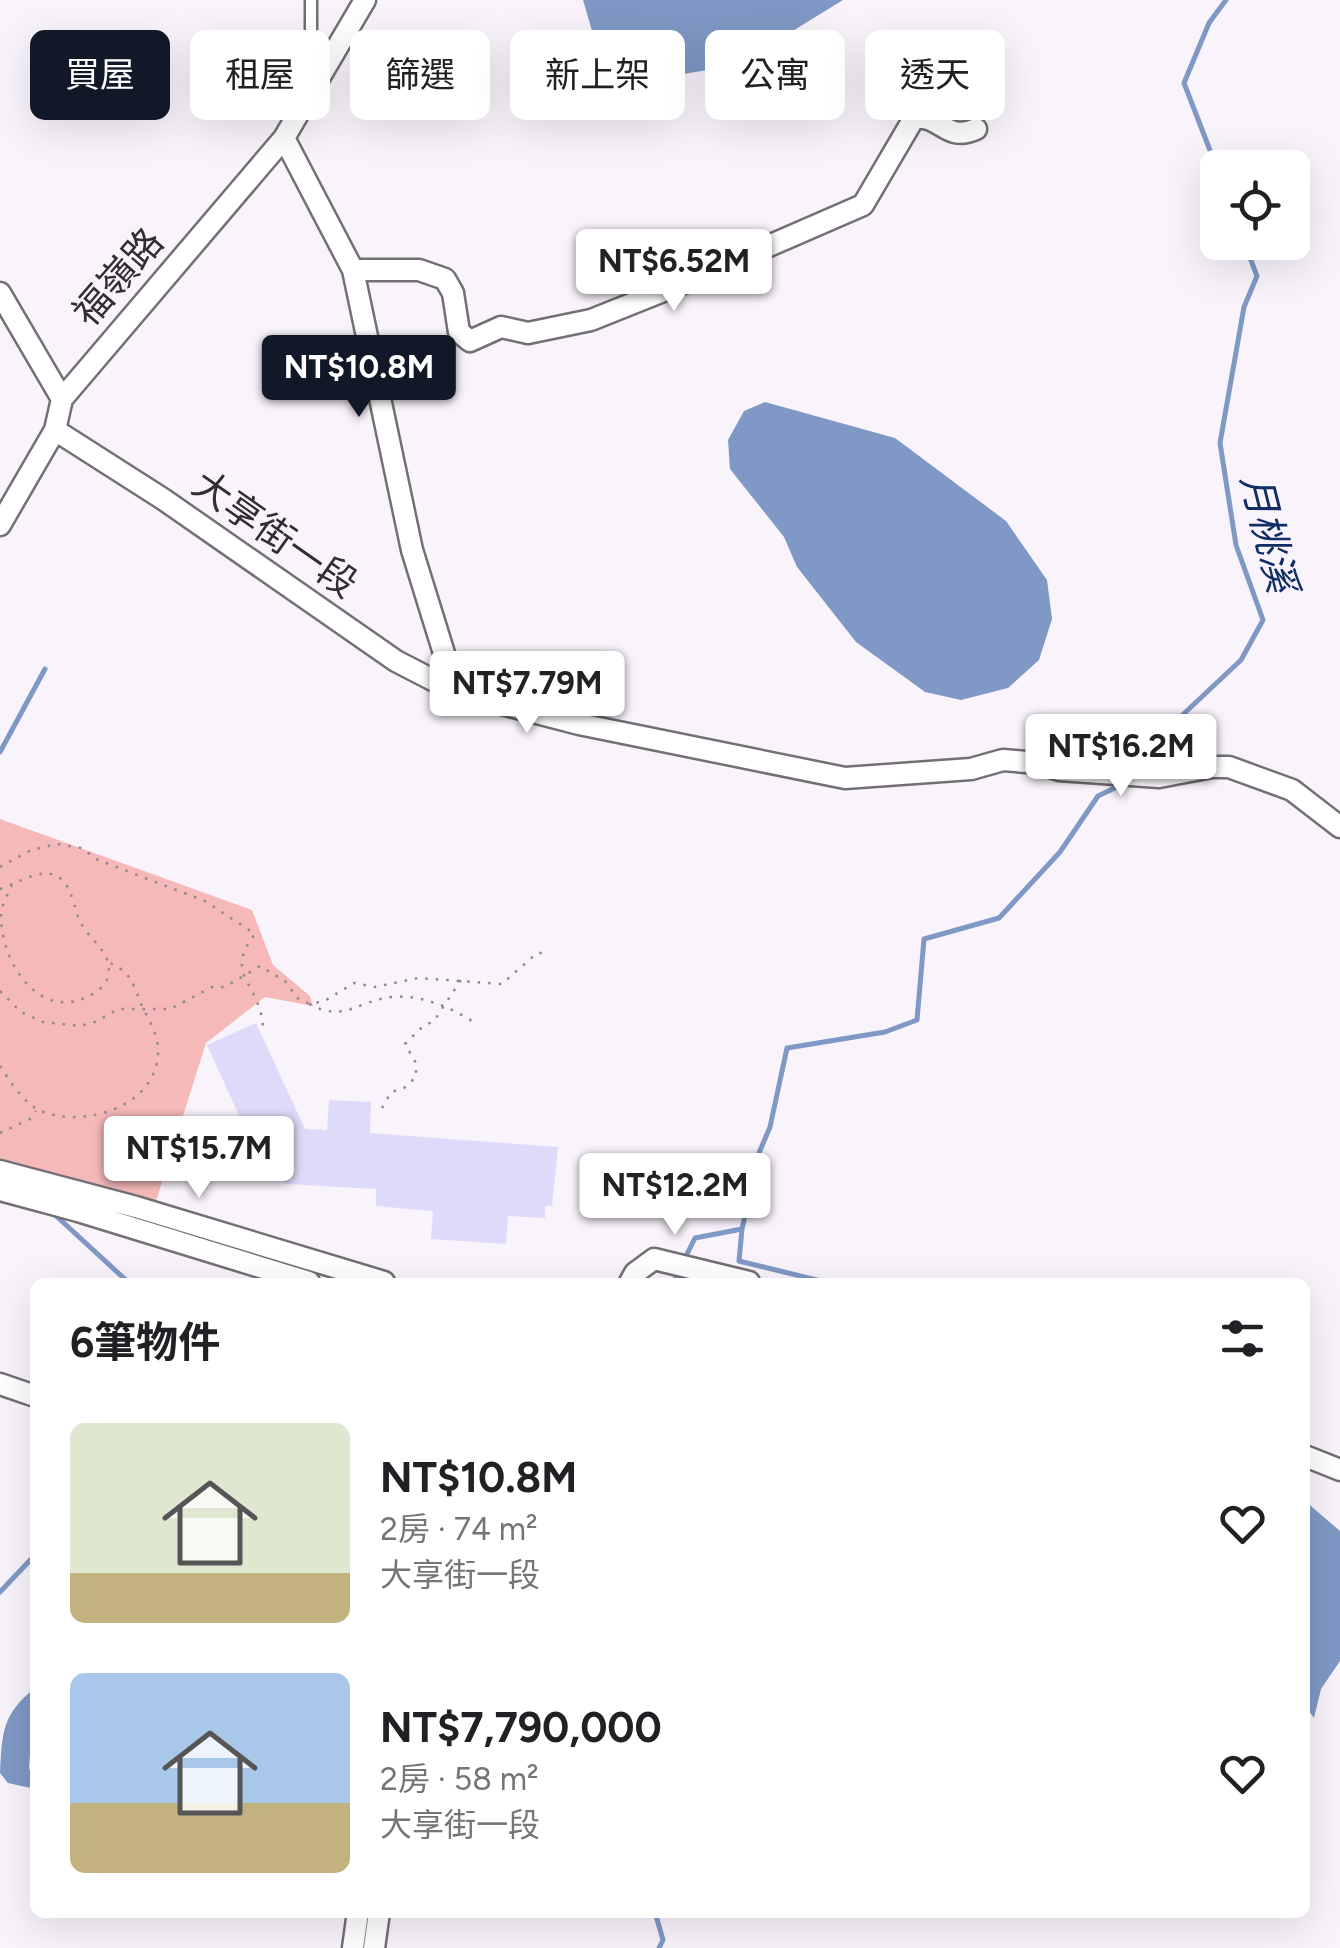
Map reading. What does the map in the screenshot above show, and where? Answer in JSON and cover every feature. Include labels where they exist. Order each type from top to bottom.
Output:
[{"type":"street","name":"福嶺路","points":[[330,58],[365,0]]},
{"type":"street","points":[[353,270],[420,270],[445,279],[453,293],[459,332],[470,341],[502,327],[528,334],[591,320],[863,204],[914,118],[927,117],[953,133],[976,129]]},
{"type":"street","name":"福嶺路","points":[[0,524],[55,430],[62,399],[284,138],[294,120]]},
{"type":"street","name":"大享街一段","points":[[284,138],[353,270],[412,550],[456,692]]},
{"type":"street","points":[[0,293],[62,399]]},
{"type":"street","name":"大享街一段","points":[[55,430],[163,499],[396,661],[456,692],[579,724],[844,778],[971,769],[1002,760],[1087,773],[1159,777],[1212,767],[1245,770],[1292,790],[1339,821]]},
{"type":"street","points":[[0,1171],[136,1207],[371,1278]]},
{"type":"street","points":[[0,1190],[78,1210],[296,1278]]},
{"type":"street","points":[[632,1278],[654,1259],[732,1278]]},
{"type":"street","points":[[0,1384],[30,1394]]},
{"type":"street","points":[[1310,1458],[1340,1470]]},
{"type":"street","points":[[354,1948],[357,1918]]},
{"type":"street","points":[[374,1948],[378,1918]]},
{"type":"lane","points":[[311,0],[311,30]]},
{"type":"path","points":[[0,867],[31,850],[57,844],[81,848],[98,860],[206,901],[256,934],[241,954],[244,977],[254,989],[263,1026]]},
{"type":"path","points":[[0,890],[28,876],[56,875],[69,886],[82,927],[100,944],[106,961],[108,977],[100,990],[80,1002],[55,1002],[38,996],[8,966],[0,916],[12,885]]},
{"type":"path","points":[[308,1003],[323,1002],[354,983],[375,987],[418,978],[502,984],[537,953],[546,953]]},
{"type":"path","points":[[0,1066],[37,1110],[82,1118],[109,1111],[138,1095],[146,1086],[158,1053],[157,1038],[132,977],[106,961]]},
{"type":"path","points":[[0,991],[21,1012],[66,1027],[95,1022],[118,1009],[170,1009],[212,987],[226,987],[260,966],[285,981],[299,1000],[326,1013],[336,1014],[396,996],[444,1006],[475,1023]]},
{"type":"path","points":[[382,1108],[392,1092],[416,1078],[416,1063],[405,1044],[434,1021],[461,980]]},
{"type":"path","points":[[0,1133],[30,1119],[37,1110]]},
{"type":"shaded area","points":[[0,819],[252,910],[273,965],[310,996],[313,1006],[265,997],[206,1043],[156,1201],[0,1159]]},
{"type":"water","points":[[583,0],[843,0],[794,30],[705,30],[705,70],[685,74],[685,30],[592,30]]},
{"type":"water","points":[[765,402],[895,438],[1006,521],[1047,580],[1052,619],[1039,660],[1008,688],[961,700],[925,692],[856,642],[797,567],[784,537],[730,469],[728,440],[744,411]]},
{"type":"water","points":[[1310,1505],[1340,1531],[1340,1661],[1321,1689],[1314,1718],[1310,1713]]},
{"type":"water","points":[[30,1692],[30,1788],[8,1783],[0,1773],[6,1725]]},
{"type":"building","points":[[256,1023],[305,1129],[327,1130],[329,1100],[371,1102],[370,1133],[558,1147],[552,1206],[545,1206],[545,1218],[508,1216],[506,1244],[431,1239],[433,1211],[376,1206],[376,1189],[287,1184],[272,1177],[263,1168],[207,1045]]},
{"type":"waterway","name":"月桃溪","points":[[1210,150],[1184,83],[1209,23],[1226,0]]},
{"type":"waterway","name":"月桃溪","points":[[1145,772],[1158,738],[1241,660],[1263,620],[1236,545],[1220,443],[1244,307],[1257,276],[1251,260]]},
{"type":"waterway","points":[[0,752],[45,669]]},
{"type":"waterway","name":"月桃溪","points":[[809,1278],[739,1261],[759,1153],[770,1127],[787,1048],[885,1032],[917,1020],[924,939],[999,918],[1060,852],[1098,796],[1127,782]]},
{"type":"waterway","points":[[53,1213],[124,1278]]},
{"type":"waterway","points":[[687,1254],[695,1238],[742,1229]]},
{"type":"waterway","points":[[0,1592],[30,1560]]},
{"type":"waterway","points":[[657,1918],[663,1940],[659,1948]]}]
